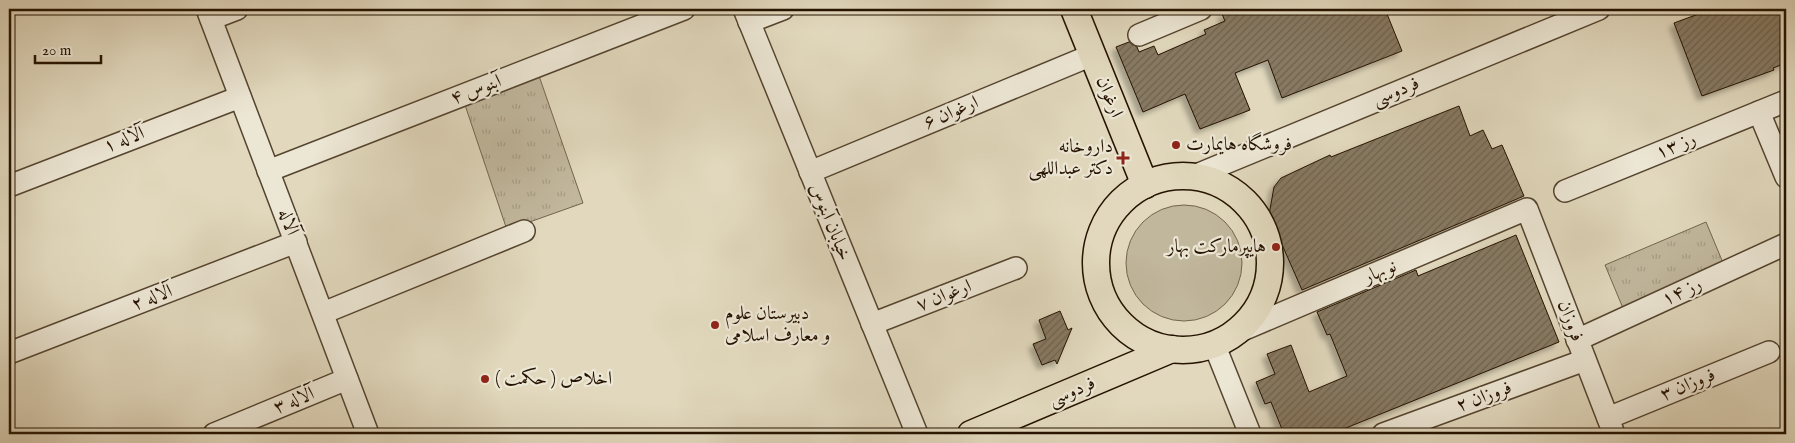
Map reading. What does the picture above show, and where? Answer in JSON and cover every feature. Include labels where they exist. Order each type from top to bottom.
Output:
[{"type":"main road","name":"ارغوان","points":[[1074,9],[1144,185]]},
{"type":"main road","points":[[1194,176],[1219,183],[1241,197],[1258,217],[1268,241],[1270,267],[1265,293],[1252,316],[1223,339],[1194,350],[1172,349],[1148,343],[1127,330],[1111,312],[1100,290],[1096,265],[1099,241],[1109,218],[1124,199],[1144,185],[1168,177],[1194,176]]},
{"type":"main road","name":"فردوسی","points":[[971,434],[1172,349]]},
{"type":"street","points":[[209,14],[237,9]]},
{"type":"street","name":"آبنوس ۴","points":[[268,171],[684,9]]},
{"type":"street","points":[[746,16],[783,9]]},
{"type":"street","points":[[1138,35],[1201,9]]},
{"type":"street","name":"فردوسی","points":[[1194,176],[1599,9]]},
{"type":"street","name":"آلاله","points":[[209,14],[368,434]]},
{"type":"street","name":"خیابان آبنوس","points":[[746,16],[917,434]]},
{"type":"street","name":"ارغوان ۶","points":[[810,172],[1092,55]]},
{"type":"street","name":"آلاله ۱","points":[[9,186],[240,97]]},
{"type":"street","name":"رز ۱۳","points":[[1566,192],[1786,101]]},
{"type":"street","points":[[1759,112],[1786,177]]},
{"type":"street","name":"نوبهار","points":[[1223,339],[1527,209]]},
{"type":"street","name":"فروزان","points":[[1527,209],[1611,426]]},
{"type":"street","points":[[322,313],[524,232]]},
{"type":"street","name":"آلاله ۲","points":[[9,353],[296,242]]},
{"type":"street","name":"رز ۱۴","points":[[1577,340],[1786,244]]},
{"type":"street","name":"ارغوان ۷","points":[[872,324],[1016,268]]},
{"type":"street","points":[[1223,339],[1250,434]]},
{"type":"street","name":"فروزان ۳","points":[[1611,426],[1769,352]]},
{"type":"street","name":"فروزان ۲","points":[[1383,434],[1585,360]]},
{"type":"street","name":"آلاله ۳","points":[[214,434],[347,379]]},
{"type":"green space","points":[[538,73],[583,203],[507,230],[463,99]]},
{"type":"green space","points":[[1184,205],[1206,209],[1225,222],[1238,241],[1242,263],[1238,285],[1225,304],[1206,317],[1184,321],[1162,317],[1143,304],[1130,285],[1126,263],[1130,241],[1143,222],[1162,209]]},
{"type":"green space","points":[[1706,222],[1726,270],[1625,313],[1605,265]]},
{"type":"building","points":[[1234,9],[1385,9],[1402,51],[1282,98],[1268,60],[1235,73],[1250,110],[1200,129],[1185,94],[1143,112],[1116,47],[1129,42],[1137,47],[1139,52],[1154,46],[1158,55],[1206,34],[1204,30],[1225,21],[1222,14]]},
{"type":"building","points":[[1712,9],[1786,9],[1786,63],[1773,68],[1774,70],[1702,96],[1674,23]]},
{"type":"building","points":[[1459,106],[1470,136],[1483,130],[1492,149],[1502,145],[1524,196],[1302,290],[1269,215],[1274,187],[1281,178],[1330,155],[1331,157]]},
{"type":"building","points":[[1516,235],[1559,342],[1331,434],[1284,434],[1271,402],[1265,404],[1256,382],[1275,374],[1267,354],[1291,345],[1309,392],[1347,376],[1330,334],[1327,335],[1317,312],[1416,270],[1418,276]]},
{"type":"building","points":[[1060,311],[1068,330],[1072,328],[1057,364],[1055,360],[1042,365],[1033,344],[1046,339],[1039,320]]},
{"type":"place","name":"فروشگاه هایمارت","points":[[1176,145]]},
{"type":"place","name":"داروخانه دکتر عبداللهی","points":[[1123,158]]},
{"type":"place","name":"هایپرمارکت بهار","points":[[1276,247]]},
{"type":"place","name":"دبیرستان علوم و معارف اسلامی","points":[[715,325]]},
{"type":"place","name":"اخلاص ( حکمت )","points":[[485,379]]}]
